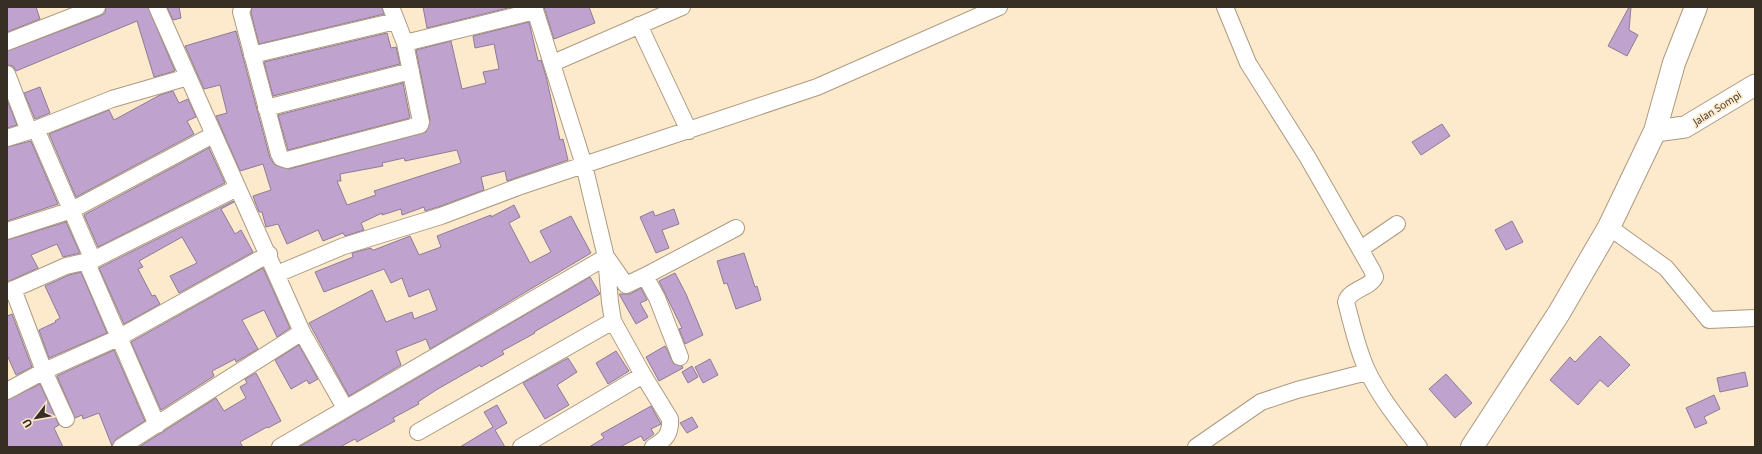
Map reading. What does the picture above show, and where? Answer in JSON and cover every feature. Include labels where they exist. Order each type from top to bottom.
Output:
[{"type":"main road","points":[[1472,447],[1559,314],[1609,227],[1669,130],[1674,63],[1696,7]]},
{"type":"street","points":[[7,42],[97,7]]},
{"type":"street","points":[[157,7],[237,188],[269,254],[302,332],[344,408]]},
{"type":"street","points":[[243,7],[241,12],[252,55],[266,108],[281,158],[287,160],[420,125],[421,122],[411,71],[404,43],[394,14],[252,55]]},
{"type":"street","points":[[554,63],[682,7]]},
{"type":"street","points":[[277,274],[344,246],[441,216],[518,187],[817,87],[1000,7]]},
{"type":"street","points":[[1225,7],[1248,63],[1308,158],[1362,248],[1375,277],[1373,282],[1349,296],[1346,302],[1362,359],[1368,372],[1392,411],[1419,447]]},
{"type":"street","points":[[404,43],[535,9],[554,63],[584,165],[606,257],[613,321],[642,375],[670,420],[671,428],[667,438],[653,447]]},
{"type":"street","points":[[639,25],[689,131]]},
{"type":"street","points":[[266,108],[411,71]]},
{"type":"street","points":[[7,74],[32,130],[72,210],[118,338],[156,425]]},
{"type":"street","points":[[7,138],[32,130],[112,99],[188,78]]},
{"type":"street","name":"Jalan Sompi","points":[[1669,130],[1755,85]]},
{"type":"street","points":[[7,231],[72,210],[213,135]]},
{"type":"street","points":[[66,419],[10,290],[66,266],[89,260],[237,188]]},
{"type":"street","points":[[1362,248],[1396,224]]},
{"type":"street","points":[[1609,227],[1666,268],[1709,320],[1755,318]]},
{"type":"street","points":[[606,257],[626,285],[736,228]]},
{"type":"street","points":[[7,391],[44,370],[118,338],[269,254]]},
{"type":"street","points":[[280,447],[344,408],[606,257]]},
{"type":"street","points":[[645,276],[657,298],[680,357]]},
{"type":"street","points":[[418,432],[613,321]]},
{"type":"street","points":[[121,447],[206,391],[302,332]]},
{"type":"street","points":[[1196,447],[1261,402],[1297,390],[1368,372]]},
{"type":"street","points":[[521,447],[642,375]]},
{"type":"building","points":[[7,7],[36,7],[40,19],[7,32]]},
{"type":"building","points":[[106,7],[148,7],[175,71],[154,77],[137,21],[16,71],[13,66],[7,65],[7,51],[100,16],[105,13]]},
{"type":"building","points":[[167,7],[179,7],[181,18],[173,20]]},
{"type":"building","points":[[252,7],[382,7],[384,14],[259,44],[251,13]]},
{"type":"building","points":[[423,7],[512,7],[427,28]]},
{"type":"building","points":[[544,7],[589,7],[595,23],[554,39]]},
{"type":"building","points":[[1629,7],[1631,7],[1629,30],[1638,35],[1627,56],[1608,46]]},
{"type":"building","points":[[529,22],[538,61],[541,60],[546,76],[560,140],[563,139],[568,160],[507,181],[505,171],[481,177],[484,190],[425,211],[424,207],[402,215],[401,209],[382,215],[382,213],[361,223],[364,230],[345,236],[343,233],[323,241],[318,230],[287,244],[278,224],[266,227],[262,212],[259,212],[253,196],[271,190],[263,164],[240,171],[216,116],[227,113],[220,85],[204,89],[185,46],[236,31],[270,158],[275,165],[289,169],[426,132],[430,120],[416,50],[451,41],[462,89],[486,83],[483,72],[499,69],[494,44],[475,48],[473,36]],"holes":[[[457,150],[461,163],[374,191],[376,195],[347,205],[337,181],[341,181],[340,174],[383,166],[382,163],[404,158],[405,161]]]},
{"type":"building","points":[[387,33],[391,48],[396,47],[400,64],[273,96],[264,62]]},
{"type":"building","points":[[403,83],[410,118],[288,150],[278,115]]},
{"type":"building","points":[[40,87],[50,113],[35,119],[24,93]]},
{"type":"building","points":[[173,91],[179,103],[188,99],[196,117],[187,121],[194,134],[76,197],[49,134],[109,110],[114,120],[160,95]]},
{"type":"building","points":[[7,100],[17,125],[7,128]]},
{"type":"building","points":[[1442,124],[1450,136],[1421,155],[1412,142]]},
{"type":"building","points":[[31,141],[58,204],[7,221],[7,147]]},
{"type":"building","points":[[209,148],[225,183],[98,247],[84,215]]},
{"type":"building","points":[[233,201],[234,202],[221,209],[235,234],[241,230],[253,252],[179,293],[170,276],[197,263],[182,237],[139,261],[143,267],[138,269],[152,296],[155,295],[160,304],[124,324],[99,268]]},
{"type":"building","points":[[514,205],[520,217],[509,223],[530,263],[551,252],[540,231],[571,216],[591,253],[430,349],[426,339],[396,351],[401,365],[349,396],[309,323],[372,290],[386,322],[412,312],[414,319],[437,310],[429,289],[409,297],[402,278],[391,283],[384,269],[324,292],[315,272],[353,257],[352,253],[371,248],[374,250],[410,236],[419,255],[441,247],[437,236],[491,215],[491,217]]},
{"type":"building","points":[[674,209],[679,224],[662,230],[669,248],[656,253],[640,217],[653,211],[655,216]]},
{"type":"building","points":[[1512,221],[1523,242],[1506,250],[1495,230]]},
{"type":"building","points":[[66,222],[80,253],[63,257],[57,244],[31,255],[38,268],[7,282],[7,240]]},
{"type":"building","points":[[744,253],[755,287],[757,286],[761,300],[736,309],[727,283],[724,284],[717,261]]},
{"type":"building","points":[[263,268],[290,328],[277,337],[264,310],[242,320],[258,349],[236,362],[235,359],[212,371],[214,376],[161,410],[131,342]]},
{"type":"building","points":[[81,272],[107,333],[49,358],[39,330],[56,322],[55,321],[60,318],[45,286],[69,275]]},
{"type":"building","points":[[675,273],[686,294],[703,335],[685,344],[679,329],[682,328],[659,281]]},
{"type":"building","points":[[590,277],[600,294],[502,351],[504,354],[481,367],[480,365],[436,390],[418,402],[419,404],[393,418],[395,421],[357,442],[355,439],[340,447],[299,447]]},
{"type":"building","points":[[641,288],[647,300],[640,303],[648,317],[636,324],[619,294],[630,294]]},
{"type":"building","points":[[12,314],[32,367],[16,375],[7,355],[7,316]]},
{"type":"building","points":[[1600,336],[1630,365],[1608,387],[1600,380],[1578,405],[1550,380],[1570,357],[1575,362]]},
{"type":"building","points":[[299,345],[318,379],[309,384],[307,380],[291,389],[275,360]]},
{"type":"building","points":[[665,346],[674,364],[682,366],[683,368],[659,381],[646,357]]},
{"type":"building","points":[[114,350],[145,421],[116,439],[112,446],[99,413],[83,419],[82,415],[75,418],[57,376]]},
{"type":"building","points":[[616,351],[629,371],[608,384],[596,363]]},
{"type":"building","points":[[568,358],[577,372],[557,385],[569,405],[545,419],[523,383]]},
{"type":"building","points":[[710,359],[718,375],[703,383],[695,367]]},
{"type":"building","points":[[692,366],[698,377],[688,383],[682,372]]},
{"type":"building","points":[[1745,372],[1748,386],[1720,392],[1717,378]]},
{"type":"building","points":[[256,373],[281,421],[240,442],[243,447],[139,447],[216,398],[224,411],[246,398],[240,387],[247,383],[245,379]]},
{"type":"building","points":[[1446,374],[1472,403],[1455,418],[1429,389]]},
{"type":"building","points":[[40,384],[59,425],[54,428],[63,447],[7,447],[7,400]]},
{"type":"building","points":[[1714,395],[1720,409],[1704,417],[1707,423],[1695,428],[1686,408]]},
{"type":"building","points":[[497,405],[507,423],[495,430],[505,447],[460,447],[493,427],[484,412]]},
{"type":"building","points":[[651,406],[661,424],[651,429],[654,434],[644,441],[641,436],[620,447],[589,447],[604,438],[601,434]]},
{"type":"building","points":[[692,417],[698,427],[687,433],[680,423]]}]
